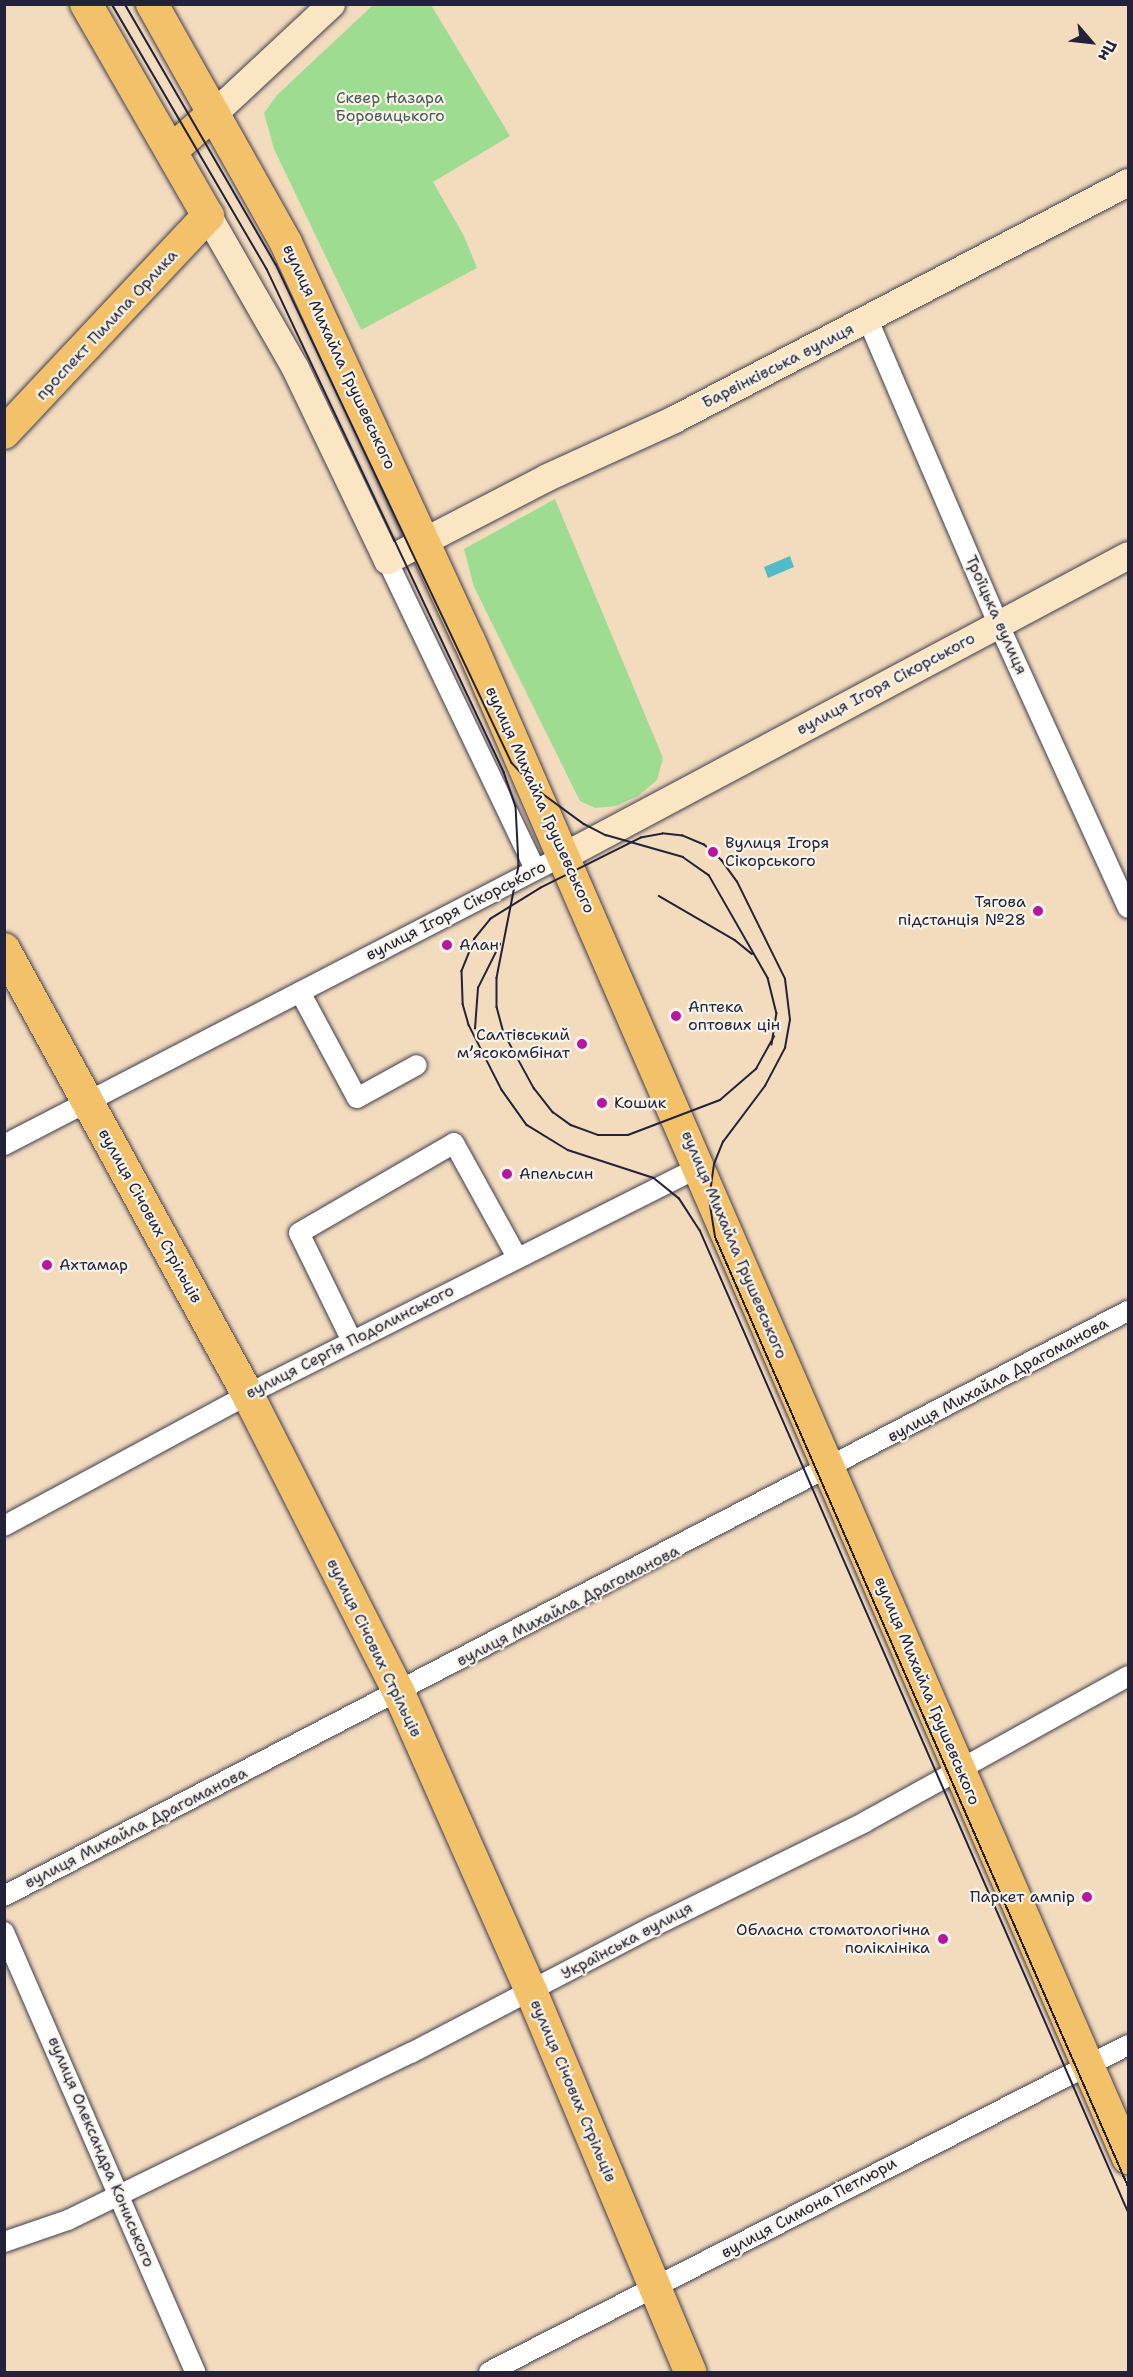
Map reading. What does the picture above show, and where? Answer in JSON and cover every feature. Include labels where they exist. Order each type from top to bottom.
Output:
[{"type":"main road","points":[[86,4],[208,216]]},
{"type":"main road","name":"вулиця Михайла Грушевського","points":[[152,4],[286,243],[565,855],[1128,2158]]},
{"type":"main road","points":[[171,151],[214,113]]},
{"type":"main road","name":"проспект Пилипа Орлика","points":[[4,433],[208,216]]},
{"type":"main road","name":"вулиця Січових Стрільців","points":[[4,949],[248,1395],[399,1693],[531,1991],[690,2373]]},
{"type":"street","points":[[214,113],[331,4]]},
{"type":"street","name":"Барвінківська вулиця","points":[[387,560],[868,320],[1128,182]]},
{"type":"street","name":"вулиця Михайла Грушевського","points":[[208,216],[295,368],[535,869]]},
{"type":"street","name":"Троїцька вулиця","points":[[868,320],[998,623],[1128,908]]},
{"type":"street","name":"вулиця Ігоря Сікорського","points":[[4,1144],[565,855],[1128,555]]},
{"type":"street","points":[[300,992],[357,1098],[417,1065]]},
{"type":"street","points":[[352,1341],[298,1233],[454,1143],[517,1257]]},
{"type":"street","name":"вулиця Сергія Подолинського","points":[[4,1526],[352,1341],[700,1167]]},
{"type":"street","name":"вулиця Михайла Драгоманова","points":[[4,1896],[830,1469],[1128,1311]]},
{"type":"street","name":"Українська вулиця","points":[[4,2242],[68,2220],[531,1991],[865,1822],[960,1767],[1128,1676]]},
{"type":"street","name":"вулиця Олександра Кониського","points":[[4,1932],[120,2194],[195,2373]]},
{"type":"street","name":"вулиця Симона Петлюри","points":[[489,2373],[1128,2045]]},
{"type":"green space","name":"Сквер Назара Боровицького","points":[[373,5],[431,5],[510,136],[433,182],[464,236],[477,268],[361,330],[274,149],[264,113],[277,95]]},
{"type":"green space","points":[[555,499],[663,758],[657,780],[638,796],[616,806],[595,808],[580,801],[474,587],[464,549]]},
{"type":"water","points":[[790,556],[794,567],[768,578],[764,567]]},
{"type":"tram line","points":[[112,4],[267,269],[504,772],[516,806],[519,866],[497,978],[497,1007],[504,1033],[534,1088],[553,1112],[571,1125],[598,1135],[628,1135],[720,1100],[756,1069],[774,1037]]},
{"type":"tram line","points":[[125,4],[276,264],[512,763],[535,788],[584,824],[606,835],[683,857],[709,875],[768,978],[777,1013],[772,1045]]},
{"type":"tram line","points":[[1128,2187],[715,1237],[709,1200],[714,1164],[723,1142],[765,1086],[785,1048],[790,1020],[785,979],[737,882],[722,861],[704,845],[683,836],[663,834],[641,838],[541,888],[491,919],[475,939],[462,971],[463,1004],[469,1025],[502,1090],[527,1125],[568,1150],[654,1178],[679,1198],[700,1230],[1128,2211]]},
{"type":"tram line","points":[[659,896],[735,940],[752,954]]},
{"type":"tram line","points":[[475,1029],[478,988],[500,944]]},
{"type":"place","name":"Вулиця Ігоря Сікорського","points":[[713,852]]},
{"type":"place","name":"Тягова пiдстанцiя №28","points":[[1038,911]]},
{"type":"place","name":"Алан","points":[[447,945]]},
{"type":"place","name":"Аптека оптових цін","points":[[676,1016]]},
{"type":"place","name":"Салтівський мʼясокомбінат","points":[[582,1044]]},
{"type":"place","name":"Кошик","points":[[602,1103]]},
{"type":"place","name":"Апельсин","points":[[507,1174]]},
{"type":"place","name":"Ахтамар","points":[[47,1265]]},
{"type":"place","name":"Паркет ампір","points":[[1087,1897]]},
{"type":"place","name":"Обласна стоматологічна поліклініка","points":[[943,1939]]}]
